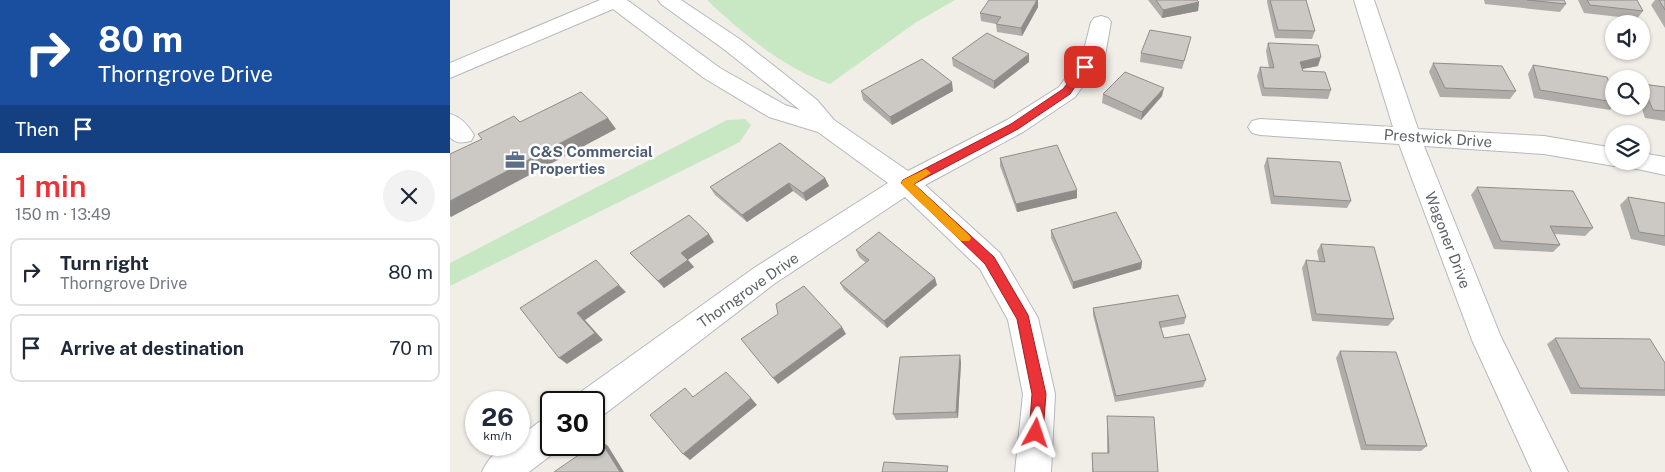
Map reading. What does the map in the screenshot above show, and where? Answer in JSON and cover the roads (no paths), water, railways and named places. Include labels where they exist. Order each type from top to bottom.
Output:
[{"type":"street","points":[[450,54],[575,0]]},
{"type":"street","points":[[450,71],[614,0],[712,73],[777,111],[826,126]]},
{"type":"street","points":[[668,0],[760,66],[809,105],[826,126],[907,183],[990,261],[1023,318],[1039,394],[1033,472]]},
{"type":"street","name":"Wagoner Drive","points":[[1364,0],[1408,136],[1487,340],[1550,472]]},
{"type":"street","name":"Thorngrove Drive","points":[[605,394],[764,276],[907,183],[1015,126],[1067,92],[1094,55],[1101,22]]},
{"type":"street","points":[[731,84],[760,66]]},
{"type":"street","name":"Prestwick Drive","points":[[1260,127],[1544,146],[1605,156]]},
{"type":"street","points":[[1650,163],[1665,166]]},
{"type":"street","points":[[500,472],[540,442]]},
{"type":"place","name":"C&S Commercial Properties","points":[[515,160]]}]
